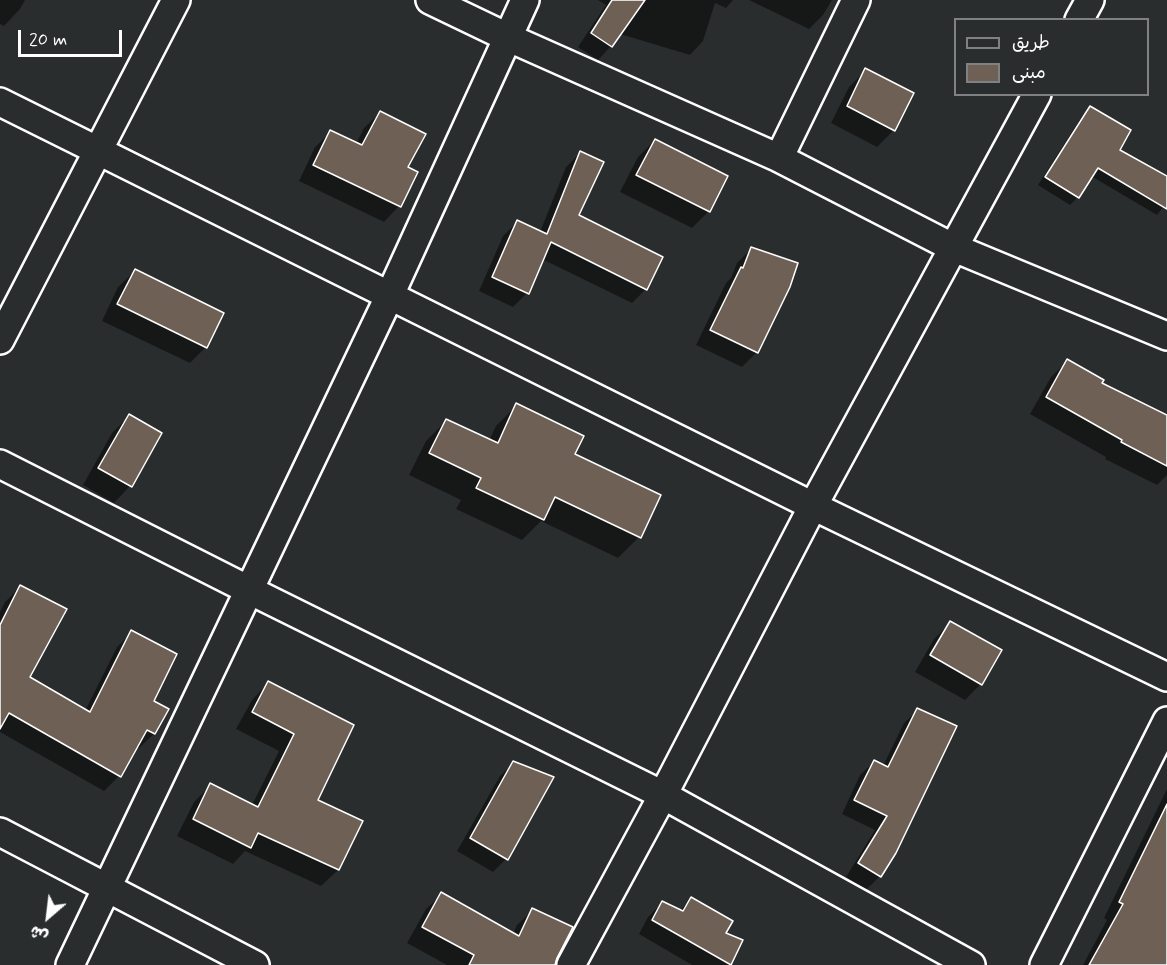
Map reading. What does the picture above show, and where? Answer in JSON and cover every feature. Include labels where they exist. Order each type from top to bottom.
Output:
[{"type":"street","points":[[0,340],[177,0]]},
{"type":"street","points":[[430,0],[507,37],[779,158],[952,247],[1167,336]]},
{"type":"street","points":[[70,965],[389,297],[525,0]]},
{"type":"street","points":[[779,158],[856,0]]},
{"type":"street","points":[[1080,18],[1090,0]]},
{"type":"street","points":[[572,965],[813,506],[1036,96]]},
{"type":"street","points":[[0,102],[813,506],[1167,677]]},
{"type":"street","points":[[0,464],[663,795],[971,965]]},
{"type":"street","points":[[1044,965],[1167,721]]},
{"type":"street","points":[[0,832],[255,965]]},
{"type":"building","points":[[612,0],[645,0],[612,47],[591,33]]},
{"type":"building","points":[[865,68],[914,93],[895,131],[847,106]]},
{"type":"building","points":[[1090,106],[1131,130],[1120,150],[1167,176],[1167,209],[1098,168],[1079,198],[1045,177]]},
{"type":"building","points":[[380,111],[426,134],[408,167],[418,172],[401,207],[313,165],[330,130],[362,145]]},
{"type":"building","points":[[655,139],[728,176],[710,212],[636,175]]},
{"type":"building","points":[[580,151],[604,162],[579,215],[663,257],[647,290],[551,242],[529,294],[492,277],[517,220],[547,234]]},
{"type":"building","points":[[751,247],[798,263],[790,287],[758,353],[710,330],[741,267],[743,268]]},
{"type":"building","points":[[135,269],[224,313],[207,348],[117,304]]},
{"type":"building","points":[[1067,359],[1104,380],[1102,383],[1167,415],[1167,466],[1121,442],[1122,440],[1046,397]]},
{"type":"building","points":[[516,403],[584,436],[575,454],[661,495],[641,538],[555,497],[544,520],[476,488],[481,478],[429,453],[446,419],[498,443]]},
{"type":"building","points":[[129,414],[162,433],[132,487],[98,468]]},
{"type":"building","points":[[20,585],[67,609],[30,677],[90,712],[131,630],[177,654],[154,701],[169,709],[155,734],[147,730],[121,777],[9,713],[0,729],[0,625]]},
{"type":"building","points":[[950,621],[1002,650],[982,685],[930,655]]},
{"type":"building","points":[[268,681],[354,725],[318,800],[363,821],[339,870],[258,833],[251,848],[193,819],[210,783],[258,807],[294,734],[252,712]]},
{"type":"building","points":[[917,708],[957,726],[896,853],[881,877],[858,863],[887,816],[854,800],[874,760],[888,767]]},
{"type":"building","points":[[513,761],[554,777],[508,860],[470,838]]},
{"type":"building","points":[[1167,804],[1167,965],[1089,965],[1123,904],[1119,902]]},
{"type":"building","points":[[441,892],[519,936],[532,908],[573,927],[555,965],[469,965],[474,955],[422,927]]},
{"type":"building","points":[[691,897],[733,921],[726,933],[743,940],[731,965],[652,920],[662,901],[683,911]]}]
